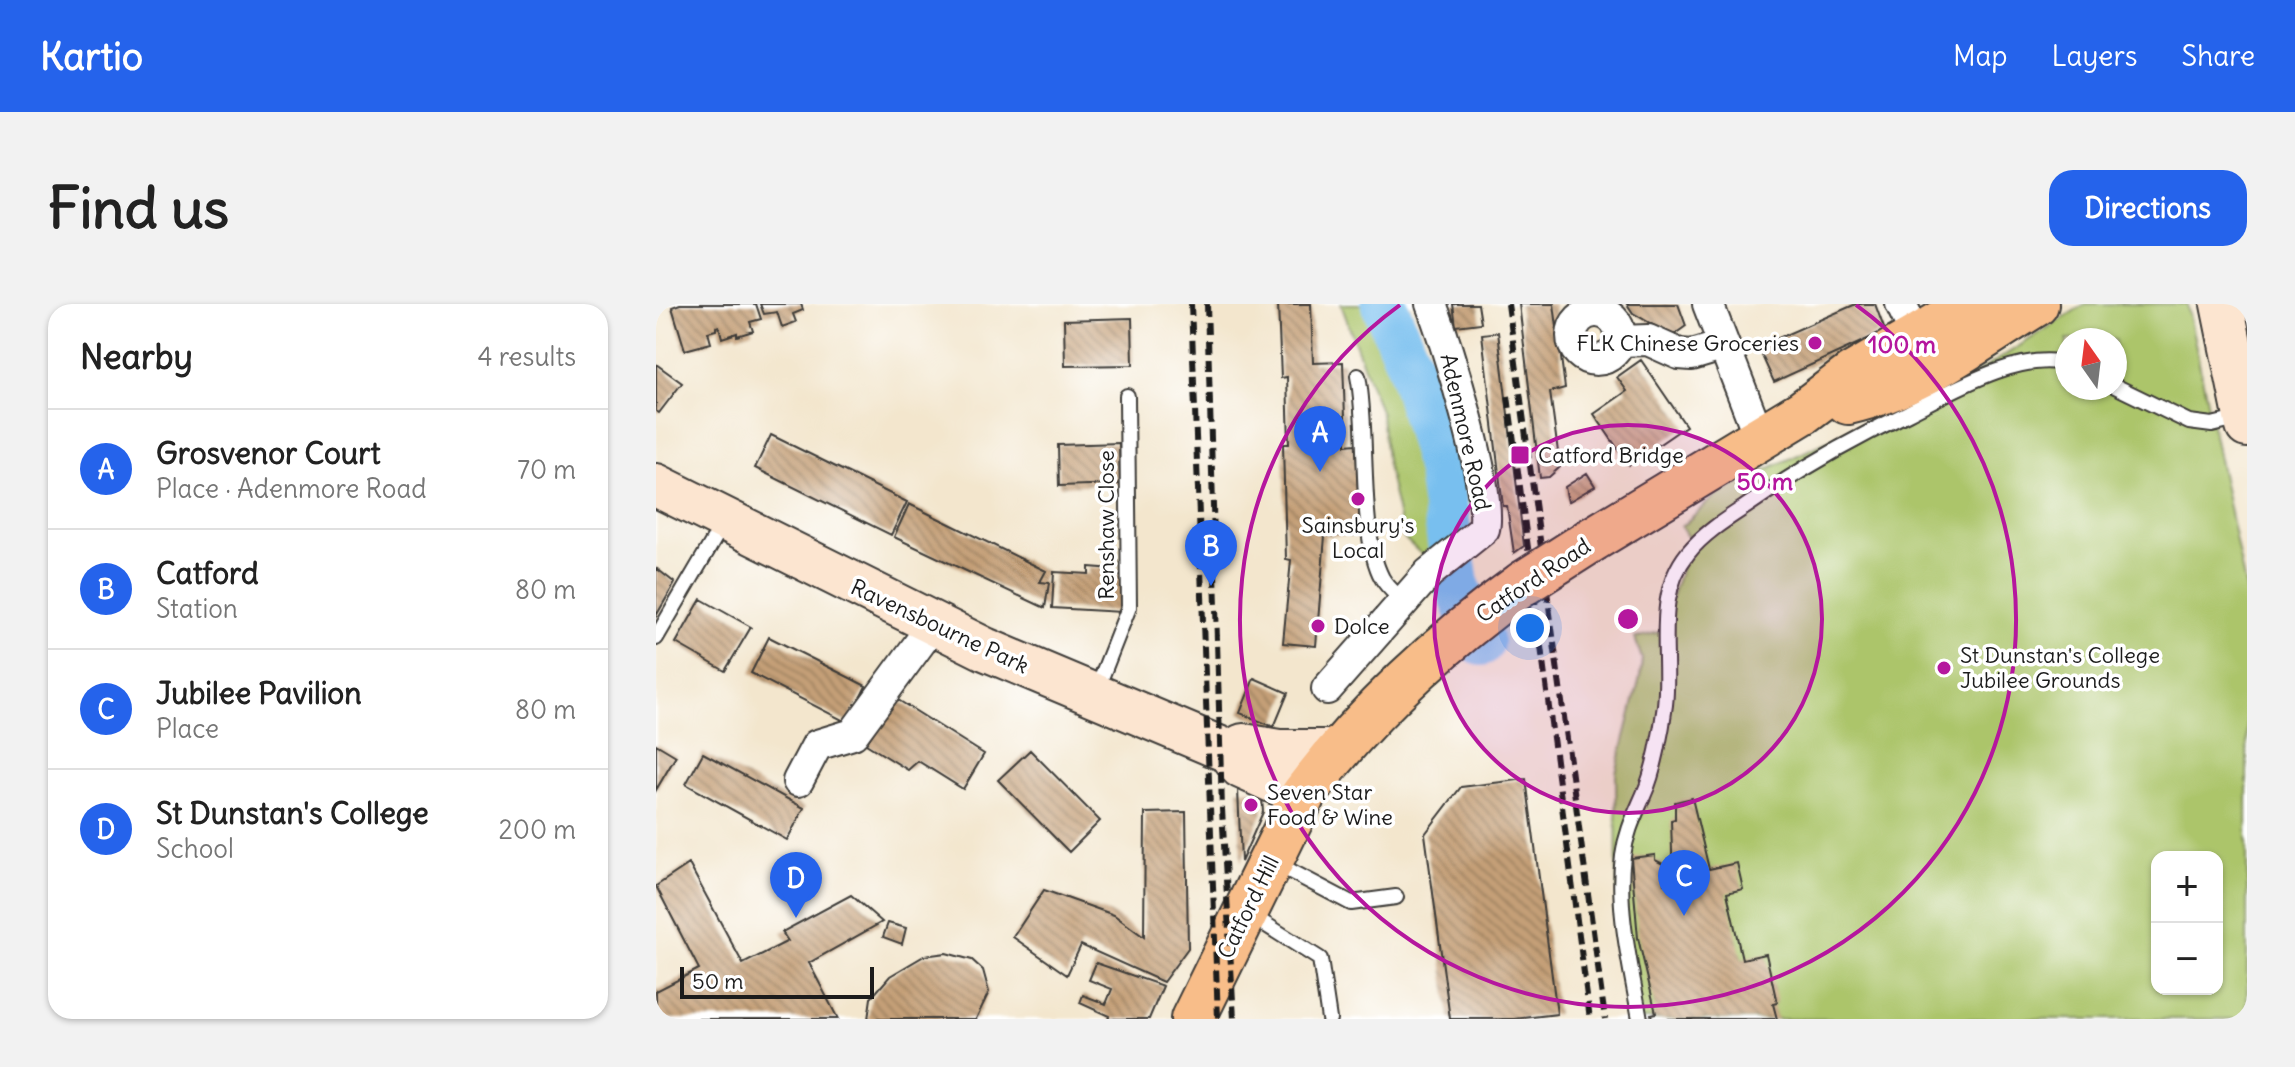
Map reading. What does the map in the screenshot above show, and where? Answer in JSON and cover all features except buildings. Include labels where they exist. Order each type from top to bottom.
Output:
[{"type":"highway","name":"Catford Road","points":[[1303,795],[1339,749],[1467,623],[1550,565],[1803,412],[1852,375],[1909,321],[1974,304]]},
{"type":"highway","name":"Catford Road","points":[[1803,412],[1865,398],[1935,366],[2022,308]]},
{"type":"highway","name":"Catford Hill","points":[[1193,1019],[1303,795]]},
{"type":"street","name":"Adenmore Road","points":[[1327,689],[1429,573],[1484,529],[1486,519],[1456,374],[1431,304]]},
{"type":"street","points":[[1708,304],[1759,436]]},
{"type":"street","points":[[2222,304],[2246,422]]},
{"type":"street","points":[[1620,341],[1648,340],[1671,351],[1692,355],[1722,346]]},
{"type":"street","name":"Ravensbourne Park","points":[[656,485],[933,625],[1230,752],[1241,767],[1303,795]]},
{"type":"street","points":[[798,781],[817,745],[853,734],[933,625]]},
{"type":"street","name":"Ravensbourne Park","points":[[1230,752],[1243,745],[1296,739],[1339,749]]},
{"type":"lane","points":[[1640,1019],[1624,909],[1622,858],[1632,813],[1645,793],[1665,704],[1664,648],[1670,580],[1689,552],[1760,497],[1873,429],[2008,368],[2039,361],[2055,363]]},
{"type":"lane","points":[[1358,376],[1364,404],[1371,535],[1382,578],[1403,601]]},
{"type":"lane","points":[[2127,392],[2189,422],[2212,425],[2246,422]]},
{"type":"lane","name":"Renshaw Close","points":[[1094,695],[1129,607],[1131,551],[1127,396]]},
{"type":"lane","points":[[656,638],[725,522]]},
{"type":"lane","points":[[1271,861],[1351,903],[1396,897]]},
{"type":"lane","points":[[1245,911],[1320,959],[1329,1019]]},
{"type":"green space","points":[[1341,304],[1369,304],[1407,410],[1431,526],[1438,543],[1423,556],[1403,537],[1386,460],[1381,414]]},
{"type":"green space","name":"St Dunstan's College Jubilee Grounds","points":[[2085,304],[2187,304],[2247,595],[2247,1019],[1634,1019],[1617,885],[1616,773],[1640,677],[1642,659],[1635,638],[1660,632],[1690,541],[1681,527],[1715,496],[1980,371]]},
{"type":"waterway","points":[[1384,304],[1410,366],[1425,418],[1440,471],[1456,583],[1481,643]]},
{"type":"railway","points":[[1191,304],[1218,1019]]},
{"type":"railway","points":[[1207,304],[1222,809],[1234,1019]]},
{"type":"railway","points":[[1508,304],[1605,1019]]},
{"type":"railway","points":[[1508,396],[1590,1019]]},
{"type":"place","name":"FLK Chinese Groceries","points":[[1815,343]]},
{"type":"place","name":"Catford Bridge","points":[[1520,455]]},
{"type":"place","name":"Grosvenor Court","points":[[1320,472]]},
{"type":"place","name":"Sainsbury's Local","points":[[1358,499]]},
{"type":"place","name":"Catford","points":[[1211,586]]},
{"type":"place","name":"Dolce","points":[[1318,626]]},
{"type":"place","name":"St Dunstan's College Jubilee Grounds","points":[[1944,668]]},
{"type":"place","name":"Seven Star Food & Wine","points":[[1251,805]]},
{"type":"place","name":"Jubilee Pavilion","points":[[1684,916]]},
{"type":"place","name":"St Dunstan's College","points":[[796,918]]}]
